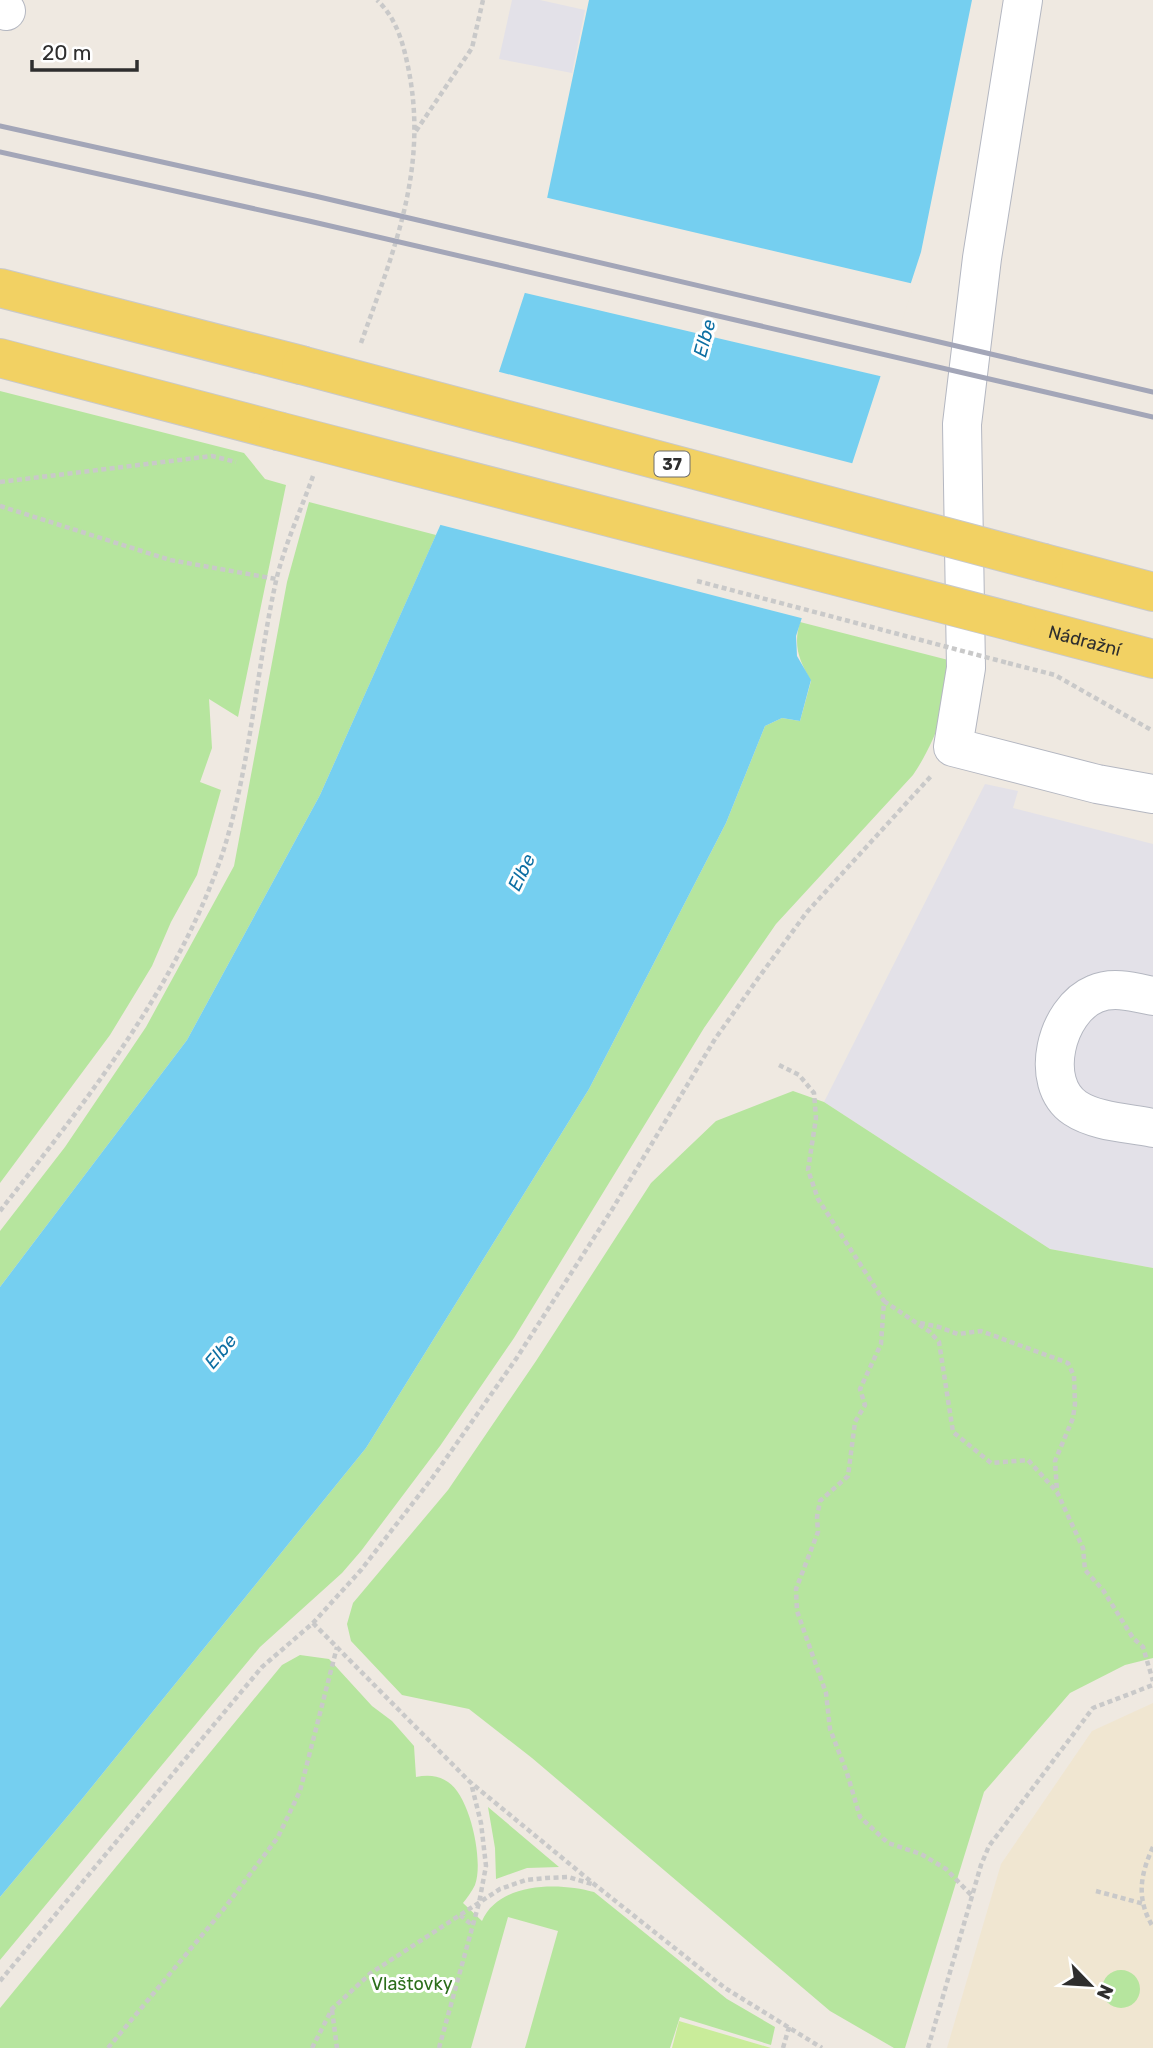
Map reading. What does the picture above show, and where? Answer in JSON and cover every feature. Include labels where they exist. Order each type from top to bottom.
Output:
[{"type":"main road","name":"37","points":[[0,288],[301,365],[1153,592]]},
{"type":"main road","name":"Nádražní","points":[[0,358],[1153,659]]},
{"type":"lane","points":[[1023,0],[982,258],[962,424],[966,668],[953,747],[1097,784],[1153,794]]},
{"type":"lane","points":[[1153,996],[1123,990],[1106,990],[1093,994],[1071,1014],[1057,1048],[1055,1066],[1056,1082],[1063,1097],[1073,1107],[1086,1114],[1153,1128]]},
{"type":"path","points":[[357,353],[404,216],[413,172],[416,131],[412,86],[403,44],[391,16],[377,0]]},
{"type":"path","points":[[384,6],[386,0]]},
{"type":"path","points":[[416,131],[472,48],[483,0]]},
{"type":"path","points":[[0,482],[212,456],[245,464]]},
{"type":"path","points":[[0,1211],[70,1121],[123,1044],[167,975],[200,911],[223,852],[236,803],[276,579],[315,470]]},
{"type":"path","points":[[0,506],[170,560],[276,579]]},
{"type":"path","points":[[1008,663],[1055,675],[1153,732]]},
{"type":"path","points":[[0,1981],[262,1667],[313,1623],[361,1570],[425,1488],[516,1359],[715,1039],[767,966],[807,912],[940,766],[953,747]]},
{"type":"path","points":[[779,1065],[799,1075],[814,1093],[816,1118],[808,1170],[818,1199],[884,1301],[916,1322],[939,1342],[953,1432],[991,1462],[1028,1460],[1057,1492],[1083,1548],[1085,1570],[1103,1590],[1133,1638],[1143,1647],[1153,1683],[1093,1708],[989,1846],[928,2048]]},
{"type":"path","points":[[884,1301],[881,1343],[860,1389],[865,1405],[855,1422],[848,1476],[820,1502],[818,1532],[796,1589],[797,1611],[826,1693],[830,1729],[860,1817],[888,1843],[921,1854],[946,1869],[972,1896]]},
{"type":"path","points":[[916,1322],[958,1334],[981,1331],[1068,1363],[1074,1376],[1075,1404],[1073,1418],[1055,1461],[1057,1492]]},
{"type":"path","points":[[313,1623],[470,1782],[725,1988],[822,2048]]},
{"type":"path","points":[[108,2048],[223,1910],[278,1837],[300,1791],[337,1647]]},
{"type":"path","points":[[439,2048],[479,1903],[486,1866],[481,1822],[470,1782]]},
{"type":"path","points":[[1153,1847],[1141,1878],[1140,1890],[1153,1927]]},
{"type":"path","points":[[312,2048],[332,2009],[371,1973],[500,1889],[526,1880],[568,1877],[594,1884]]},
{"type":"path","points":[[1096,1891],[1145,1905]]},
{"type":"path","points":[[460,1914],[472,1925]]},
{"type":"path","points":[[332,2009],[337,2048]]},
{"type":"path","points":[[783,2048],[789,2028]]},
{"type":"shaded area","points":[[512,0],[540,0],[585,10],[572,73],[499,59]]},
{"type":"shaded area","points":[[985,784],[1018,791],[1013,808],[1153,844],[1153,1268],[1050,1249],[824,1102]]},
{"type":"shaded area","points":[[1153,1703],[1153,2048],[947,2048],[1001,1864],[1092,1731]]},
{"type":"green space","points":[[0,391],[244,453],[265,479],[286,485],[238,717],[209,699],[212,748],[200,782],[221,790],[197,875],[171,922],[152,966],[110,1035],[0,1183]]},
{"type":"green space","points":[[309,502],[436,535],[320,795],[187,1040],[0,1287],[0,1231],[65,1147],[146,1027],[234,866],[287,582]]},
{"type":"green space","points":[[800,622],[956,662],[940,721],[922,761],[913,775],[776,924],[704,1028],[514,1338],[440,1446],[361,1551],[342,1573],[260,1647],[0,1960],[0,1897],[366,1448],[589,1089],[726,823],[765,726],[782,718],[800,721],[811,681],[798,653]]},
{"type":"green space","points":[[793,1091],[824,1102],[1050,1249],[1153,1268],[1153,1658],[1125,1665],[1070,1693],[984,1792],[905,2048],[894,2048],[830,2011],[532,1758],[469,1709],[402,1695],[351,1641],[347,1624],[353,1603],[448,1490],[536,1361],[651,1183],[716,1121]]},
{"type":"green space","name":"Vlaštovky","points":[[300,1655],[329,1659],[372,1706],[392,1721],[414,1746],[416,1777],[440,1778],[456,1789],[469,1814],[478,1861],[475,1885],[463,1903],[482,1921],[490,1908],[502,1899],[531,1888],[564,1887],[594,1892],[727,1999],[775,2027],[771,2045],[680,2017],[670,2048],[525,2048],[558,1931],[508,1917],[471,2048],[0,2048],[0,2008],[282,1665]]},
{"type":"green space","points":[[488,1807],[559,1867],[527,1868],[496,1879],[495,1848]]},
{"type":"green space","points":[[1121,1970],[1134,1976],[1140,1989],[1134,2002],[1121,2008],[1108,2002],[1102,1989],[1108,1976]]},
{"type":"green space","points":[[679,2021],[771,2048],[672,2048]]},
{"type":"water","name":"Elbe","points":[[589,0],[972,0],[921,252],[796,636],[797,656],[811,680],[800,721],[782,718],[765,726],[726,823],[589,1089],[366,1448],[0,1897],[0,1287],[187,1040],[320,795],[472,454],[531,274]]},
{"type":"pier","points":[[544,197],[914,284],[884,377],[521,292]]},
{"type":"pier","points":[[496,371],[855,464],[805,619],[437,524],[469,452]]},
{"type":"railway","points":[[0,126],[315,196],[1153,392]]},
{"type":"railway","points":[[0,152],[1153,417]]}]
